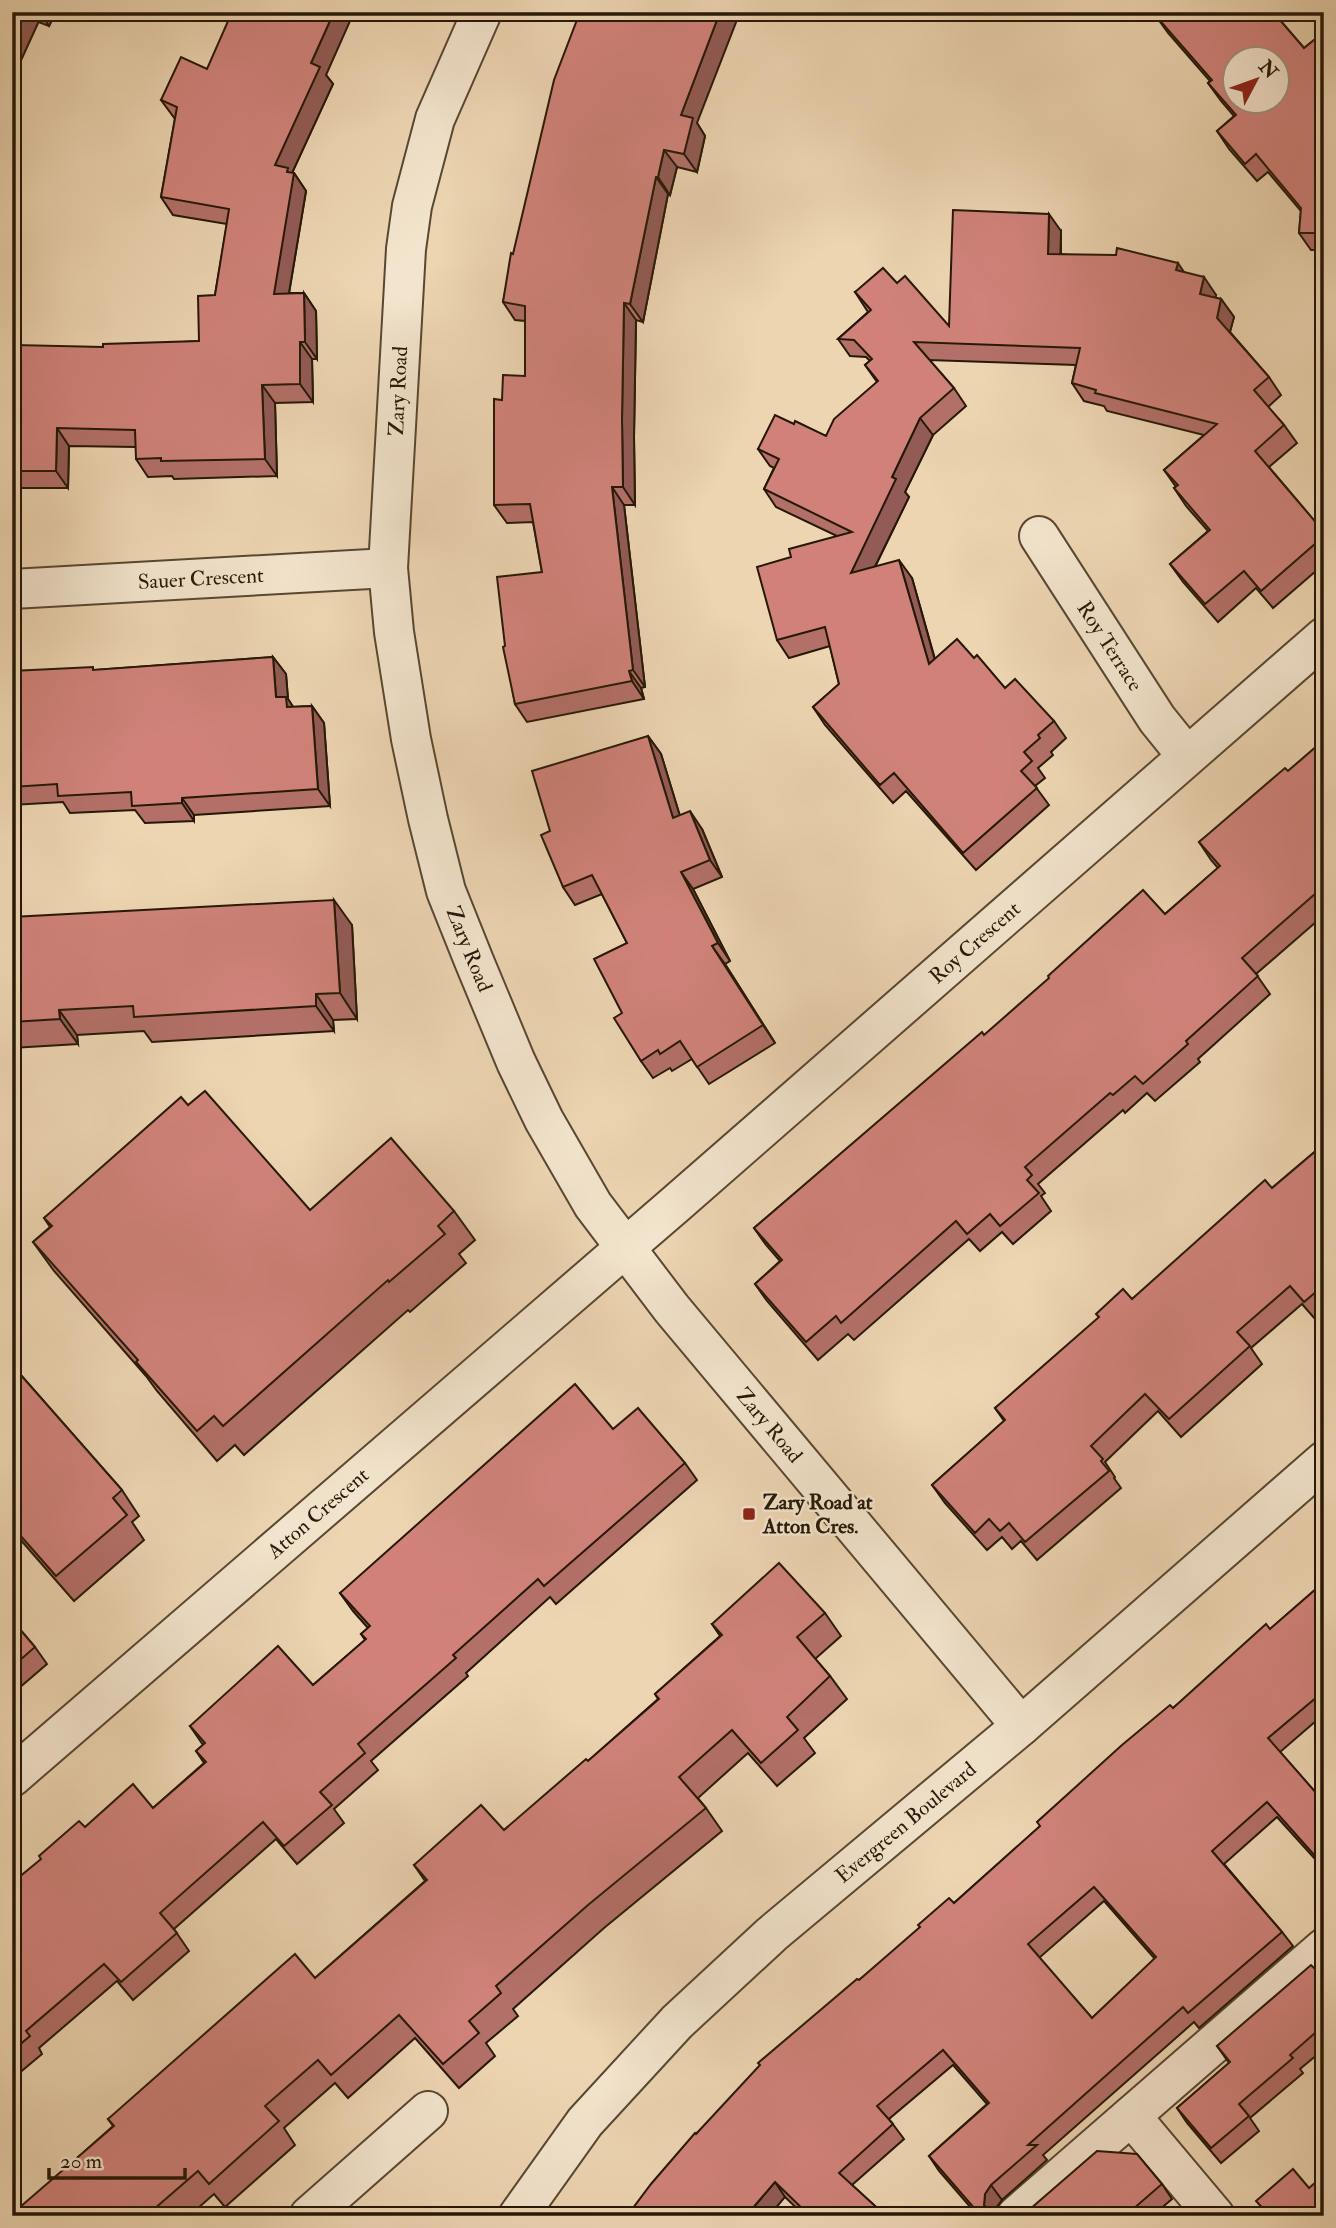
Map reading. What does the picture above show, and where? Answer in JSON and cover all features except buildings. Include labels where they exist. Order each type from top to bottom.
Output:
[{"type":"street","name":"Zary Road","points":[[482,12],[435,119],[412,206],[406,249],[388,568],[396,645],[411,739],[446,891],[516,1062],[544,1120],[586,1195],[672,1309],[1021,1726]]},
{"type":"street","name":"Roy Terrace","points":[[1039,536],[1157,719],[1186,755]]},
{"type":"street","name":"Sauer Crescent","points":[[12,589],[388,568]]},
{"type":"street","name":"Roy Crescent","points":[[625,1248],[1324,636]]},
{"type":"street","name":"Atton Crescent","points":[[12,1777],[625,1248]]},
{"type":"street","name":"Evergreen Boulevard","points":[[518,2216],[585,2122],[677,2022],[772,1934],[1021,1726],[1324,1461]]},
{"type":"street","points":[[1016,2216],[1324,1948]]},
{"type":"street","points":[[309,2216],[428,2111]]},
{"type":"street","points":[[1130,2116],[1215,2216]]},
{"type":"place","name":"Zary Road at Atton Cres.","points":[[749,1514]]}]
